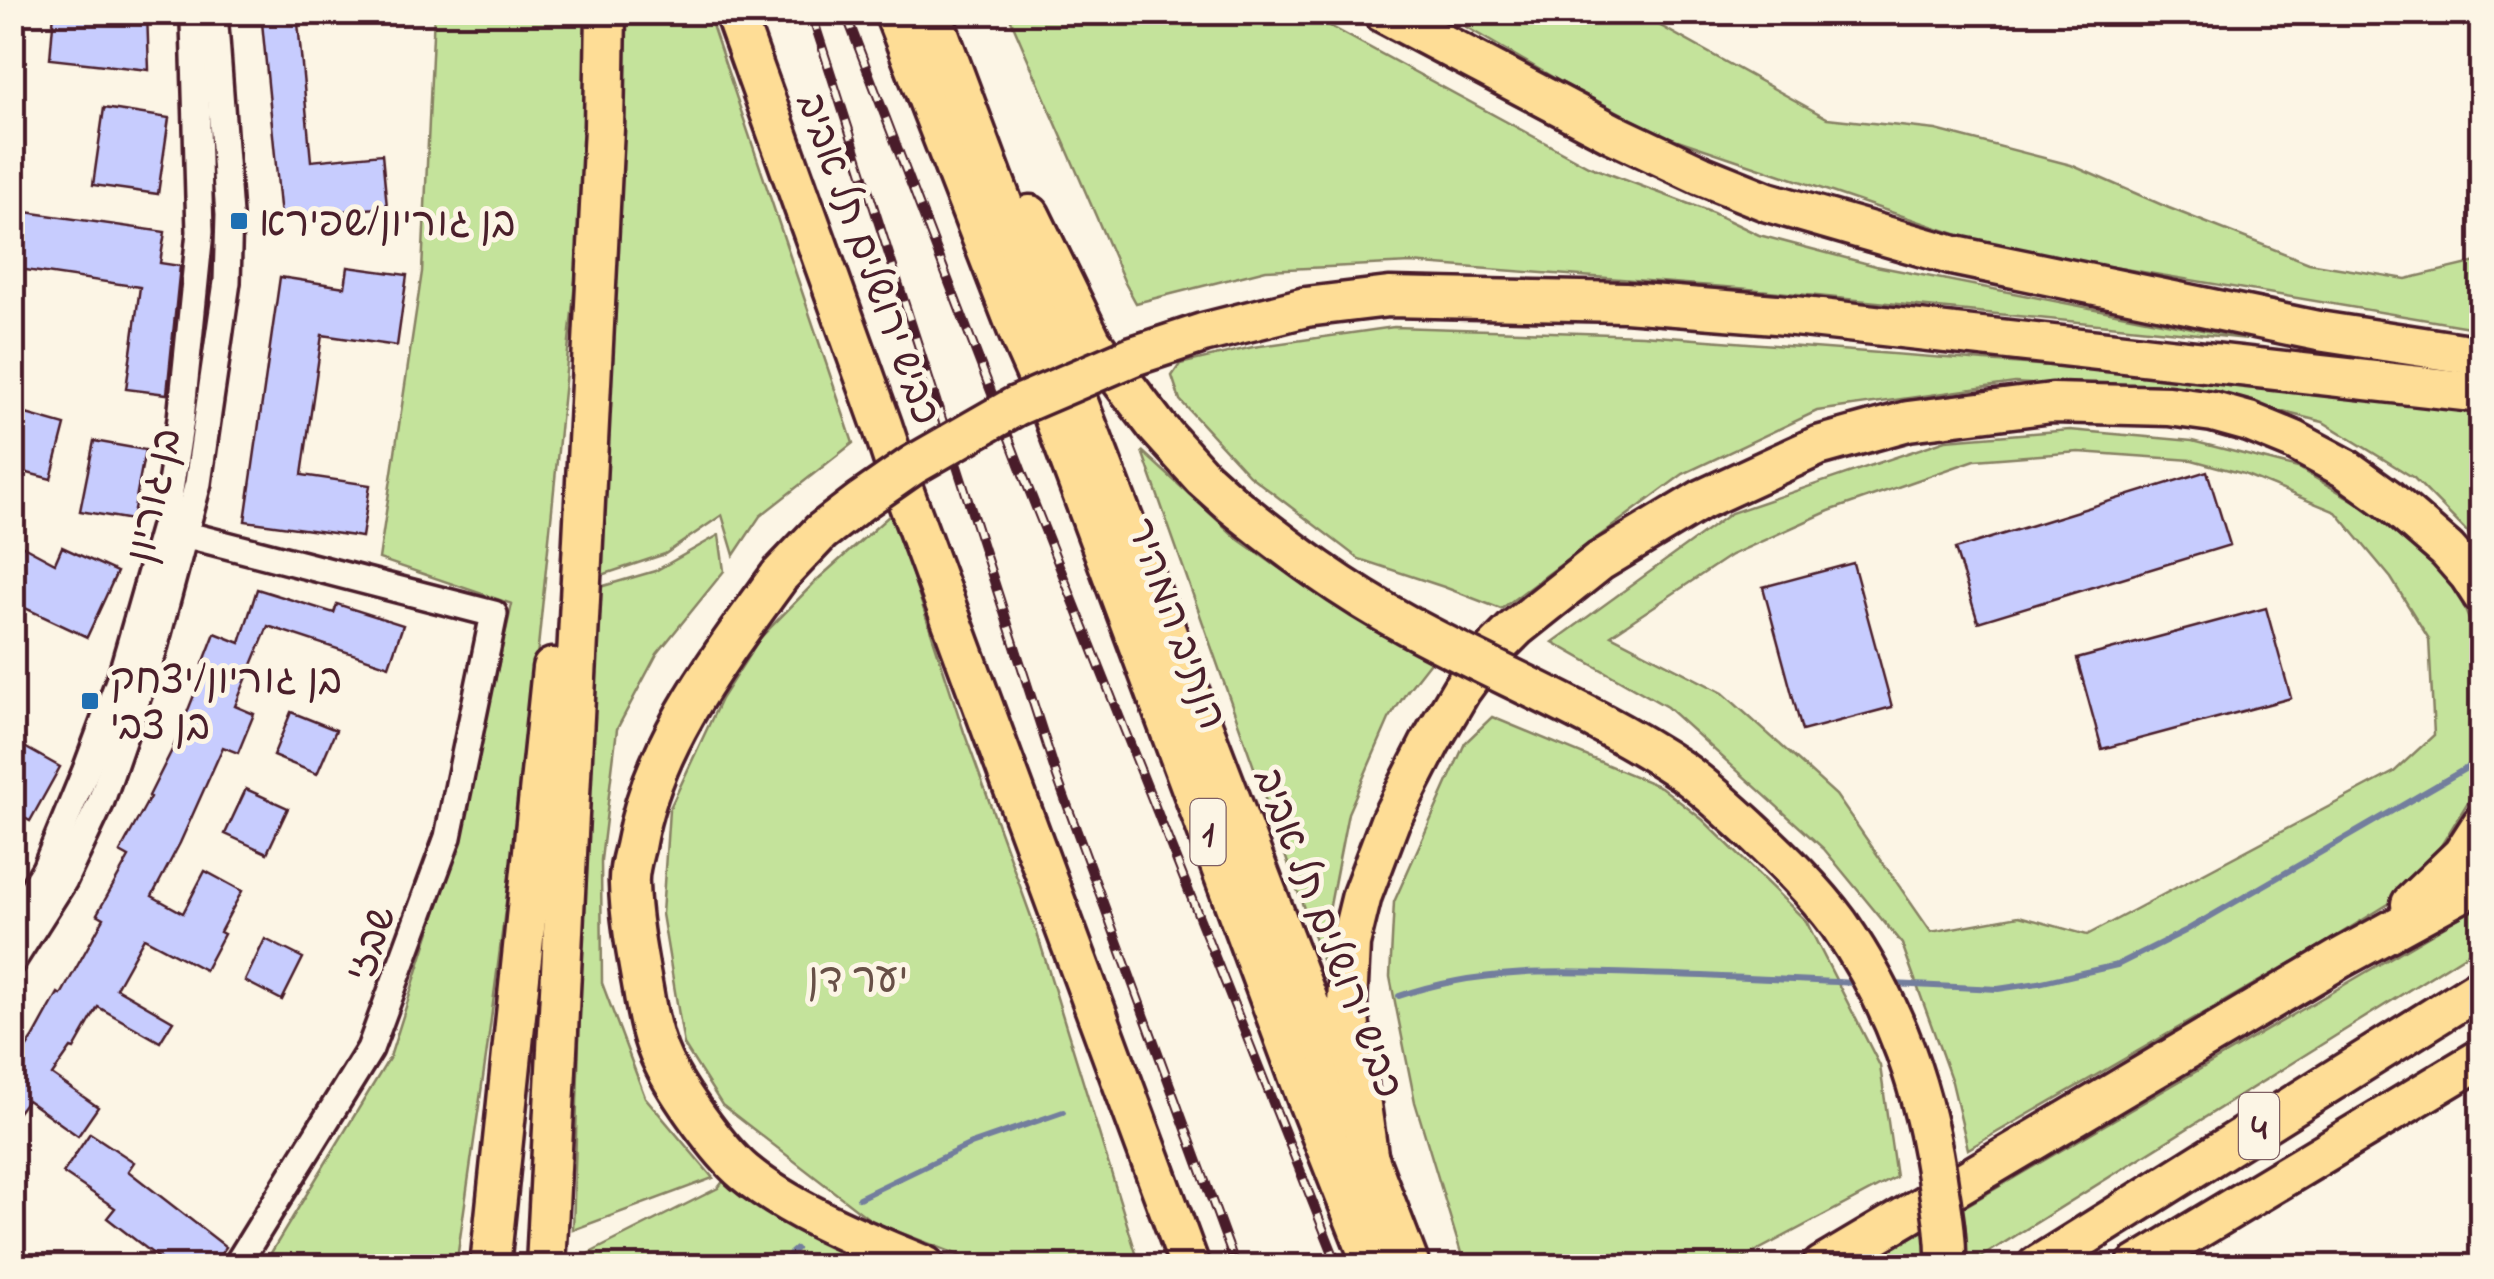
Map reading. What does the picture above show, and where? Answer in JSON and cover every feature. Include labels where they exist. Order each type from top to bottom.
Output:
[{"type":"highway","points":[[546,1266],[606,12]]},
{"type":"highway","name":"כביש ירושלים תל אביב","points":[[734,12],[902,489],[1190,1266]]},
{"type":"highway","name":"הנתיב המהיר","points":[[894,12],[1046,396],[1308,1102],[1374,1266]]},
{"type":"highway","points":[[1382,12],[1614,134],[1785,207],[1951,255],[2318,330],[2482,356]]},
{"type":"highway","points":[[931,13],[1092,342],[1156,427],[1203,478],[1303,562],[1344,590],[1624,736],[1684,773],[1730,810],[1804,883],[1838,924],[1878,989],[1911,1064],[1936,1164],[1946,1266]]},
{"type":"highway","name":"כביש ירושלים תל אביב","points":[[931,13],[1410,1266]]},
{"type":"highway","points":[[490,1266],[600,183]]},
{"type":"highway","points":[[925,1266],[832,1226],[742,1171],[710,1133],[662,1062],[649,1023],[628,881],[639,822],[682,714],[780,575],[821,532],[860,502],[1016,406],[1132,356],[1203,333],[1306,307],[1389,297],[1625,302],[1776,314],[2482,393]]},
{"type":"highway","points":[[1370,1162],[1347,1005],[1350,944],[1362,894],[1398,805],[1460,690],[1480,664],[1516,628],[1600,561],[1701,500],[1818,446],[1908,421],[2052,403],[2169,406],[2248,422],[2293,440],[2345,468],[2388,498],[2447,550],[2482,595]]},
{"type":"highway","points":[[2341,958],[2405,910],[2443,874],[2482,824]]},
{"type":"highway","points":[[1822,1266],[2341,958],[2482,881]]},
{"type":"highway","points":[[472,1266],[521,983]]},
{"type":"highway","name":"4","points":[[2037,1266],[2482,987]]},
{"type":"highway","name":"4","points":[[2136,1266],[2482,1058]]},
{"type":"highway","points":[[2173,1266],[2404,1104]]},
{"type":"street","name":"בן גוריון","points":[[12,962],[64,880],[100,804],[153,652],[174,532],[200,232],[191,12]]},
{"type":"street","name":"בן גוריון","points":[[12,920],[44,869],[86,770],[174,532],[198,483],[227,282],[229,215],[214,12]]},
{"type":"street","name":"שבזי","points":[[174,532],[494,614],[448,837],[370,1050],[236,1266]]},
{"type":"green space","points":[[1586,12],[1655,23],[1827,118],[1936,130],[2071,165],[2309,263],[2406,279],[2481,261],[2481,329],[1994,247],[1663,135],[1442,13]]},
{"type":"green space","points":[[434,13],[587,13],[586,174],[535,677],[487,1050],[456,1266],[263,1266],[390,1057],[459,840],[512,604],[379,559],[422,272]]},
{"type":"green space","points":[[621,13],[708,13],[853,443],[760,516],[734,555],[722,515],[665,554],[587,580],[624,132]]},
{"type":"green space","points":[[1008,13],[1306,13],[1588,166],[1713,213],[1759,235],[1876,266],[2248,339],[1738,288],[1411,263],[1266,270],[1136,303]]},
{"type":"green space","points":[[1394,327],[1642,335],[2090,369],[2481,406],[2481,550],[2414,478],[2323,422],[2224,397],[2015,383],[1817,411],[1683,474],[1501,609],[1359,559],[1249,475],[1180,400],[1172,376],[1180,364],[1253,347]]},
{"type":"green space","points":[[2070,430],[2192,441],[2298,468],[2385,519],[2453,580],[2481,649],[2481,781],[2434,857],[2390,903],[1968,1149],[1952,1082],[1902,944],[1824,849],[1667,707],[1553,642],[1731,513],[1946,440]],"holes":[[[2079,452],[2192,460],[2244,474],[2336,512],[2391,578],[2429,639],[2434,735],[2394,772],[2087,935],[2019,916],[1931,932],[1836,795],[1723,693],[1611,635],[1731,555],[1829,511],[1975,460]]]},
{"type":"green space","points":[[1142,451],[1239,540],[1316,592],[1433,658],[1389,719],[1348,813],[1326,926],[1325,968]]},
{"type":"green space","name":"יער דן","points":[[890,515],[1037,933],[1140,1266],[980,1266],[873,1222],[722,1105],[684,1045],[662,914],[669,810],[721,699],[760,638]]},
{"type":"green space","points":[[719,535],[724,571],[657,654],[617,729],[601,860],[602,983],[645,1097],[713,1178],[573,1230],[586,821],[600,587],[655,571]]},
{"type":"green space","points":[[1492,717],[1661,787],[1703,820],[1806,921],[1880,1066],[1896,1177],[1728,1266],[1465,1266],[1415,1102],[1390,977],[1394,902],[1465,743]]},
{"type":"green space","points":[[2481,905],[2481,945],[1967,1266],[1863,1266]]},
{"type":"green space","points":[[728,1175],[886,1266],[564,1266],[718,1188]]},
{"type":"building","points":[[54,12],[147,12],[149,70],[50,59]]},
{"type":"building","points":[[261,12],[297,12],[311,161],[382,154],[387,207],[281,217]]},
{"type":"building","points":[[104,108],[169,118],[158,194],[93,185]]},
{"type":"building","points":[[12,210],[165,232],[160,263],[180,266],[167,394],[126,389],[140,287],[12,268]]},
{"type":"building","points":[[348,267],[407,275],[397,346],[322,335],[302,475],[370,485],[362,537],[245,521],[280,277],[345,287]]},
{"type":"building","points":[[12,410],[65,425],[51,479],[12,469]]},
{"type":"building","points":[[94,441],[145,450],[132,520],[80,511]]},
{"type":"building","points":[[2207,471],[2230,545],[1978,622],[1955,549]]},
{"type":"building","points":[[12,540],[55,563],[62,547],[117,572],[87,637],[12,602]]},
{"type":"building","points":[[1853,563],[1892,707],[1802,731],[1763,587]]},
{"type":"building","points":[[257,589],[334,613],[337,604],[403,625],[389,666],[268,626],[235,706],[254,714],[238,753],[223,747],[152,896],[183,913],[205,871],[242,891],[220,932],[224,934],[205,970],[144,938],[116,988],[173,1021],[160,1042],[98,1007],[74,1049],[52,1075],[98,1107],[78,1136],[27,1100],[12,1120],[12,1068],[58,993],[61,995],[104,918],[97,914],[129,857],[120,852],[173,748],[215,633],[240,643]]},
{"type":"building","points":[[2266,608],[2291,698],[2102,749],[2077,659]]},
{"type":"building","points":[[291,712],[336,730],[317,774],[273,756]]},
{"type":"building","points":[[12,740],[60,767],[30,821],[12,811]]},
{"type":"building","points":[[246,789],[288,808],[267,853],[225,834]]},
{"type":"building","points":[[265,939],[303,958],[282,1000],[245,981]]},
{"type":"building","points":[[90,1133],[134,1162],[128,1171],[226,1247],[212,1266],[169,1266],[107,1218],[115,1208],[63,1173]]},
{"type":"waterway","points":[[1892,984],[1998,989],[2117,965],[2185,931],[2482,759]]},
{"type":"waterway","points":[[1399,996],[1459,980],[1550,972],[1859,983]]},
{"type":"waterway","points":[[859,1198],[971,1144],[1063,1112]]},
{"type":"waterway","points":[[776,1266],[796,1249]]},
{"type":"railway","points":[[811,12],[1057,777],[1236,1266]]},
{"type":"railway","points":[[845,12],[1027,485],[1338,1266]]},
{"type":"place","name":"בן גוריון/שפירא","points":[[239,221]]},
{"type":"place","name":"בן גוריון/יצחק בן צבי","points":[[90,701]]}]
